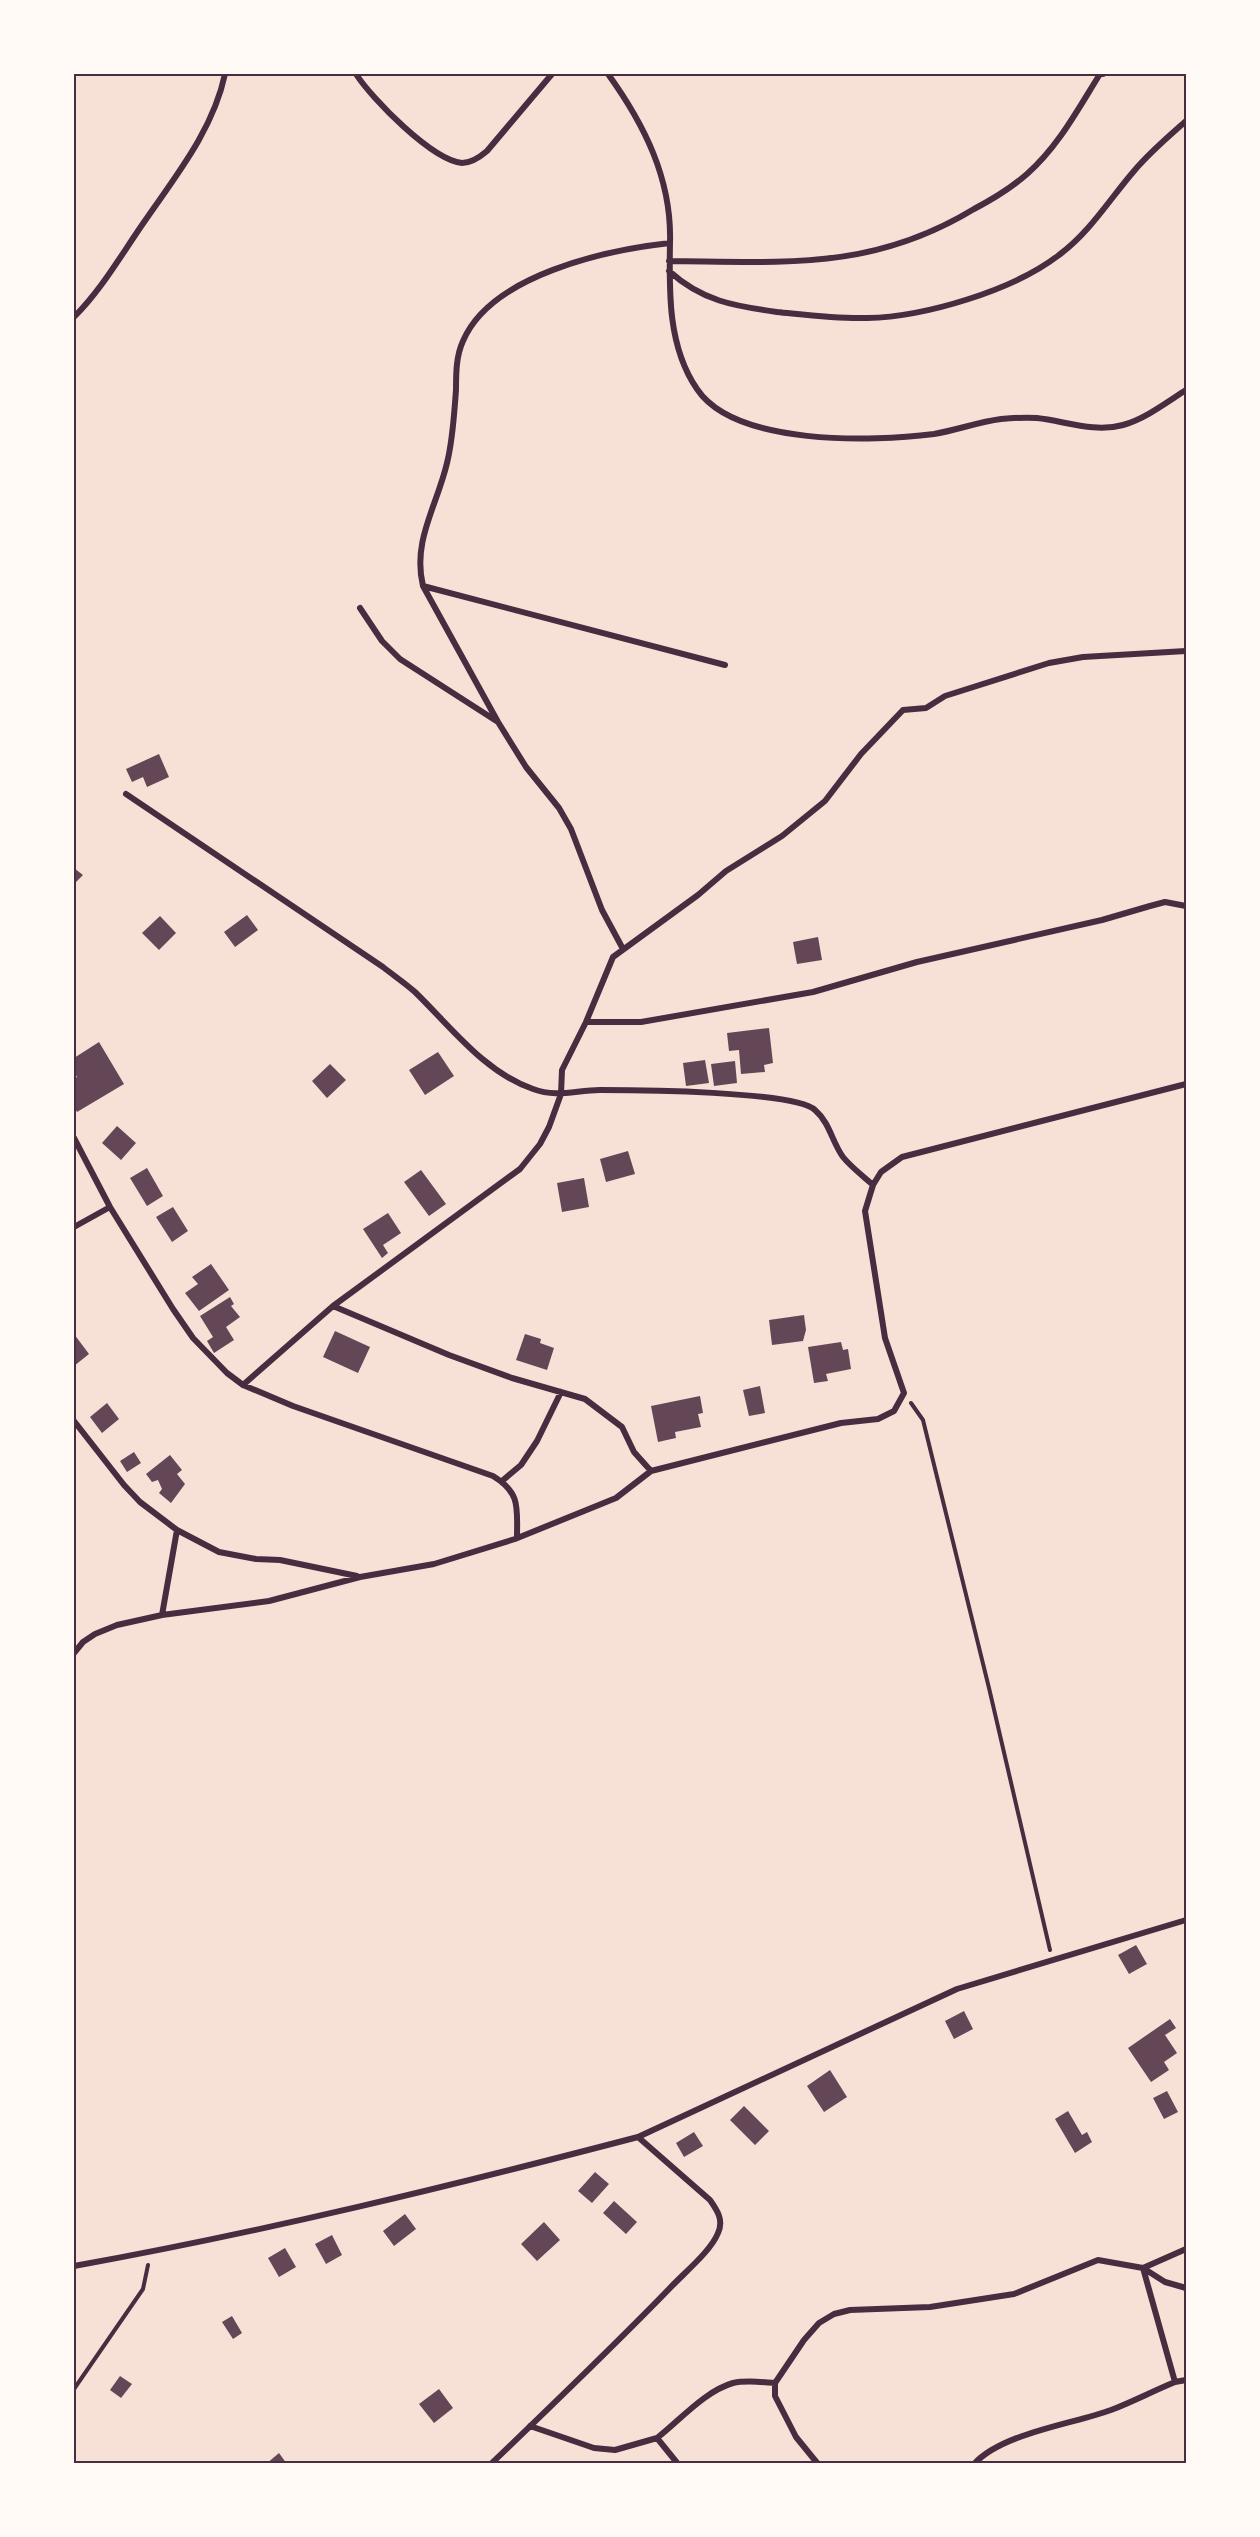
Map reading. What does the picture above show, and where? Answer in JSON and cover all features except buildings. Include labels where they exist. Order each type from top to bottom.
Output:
[{"type":"street","points":[[74,317],[99,290],[198,141],[221,94],[225,74]]},
{"type":"street","points":[[356,74],[406,129],[428,148],[442,157],[465,163],[477,159],[487,151],[536,90],[552,74]]},
{"type":"street","points":[[608,74],[643,125],[667,198],[670,225],[671,310],[677,347],[697,389],[708,402],[737,418],[802,436],[833,440],[891,438],[965,428],[1010,418],[1036,418],[1105,428],[1123,425],[1142,417],[1186,390]]},
{"type":"street","points":[[669,261],[816,261],[882,250],[911,242],[941,229],[1004,192],[1028,174],[1062,134],[1101,74]]},
{"type":"street","points":[[669,271],[696,293],[719,301],[762,310],[837,317],[869,318],[900,315],[973,297],[1028,276],[1058,256],[1095,222],[1134,171],[1161,142],[1186,121]]},
{"type":"street","points":[[623,949],[602,910],[567,822],[559,808],[526,767],[498,722],[423,586],[418,567],[424,533],[443,480],[450,452],[457,362],[462,341],[472,326],[508,292],[534,277],[597,255],[633,247],[670,243]]},
{"type":"street","points":[[423,586],[725,665]]},
{"type":"street","points":[[360,608],[382,641],[400,659],[498,722]]},
{"type":"street","points":[[243,1385],[333,1306],[520,1168],[540,1144],[561,1094],[562,1070],[586,1022],[613,957],[698,895],[726,871],[782,836],[825,801],[861,754],[903,710],[926,708],[945,696],[1049,663],[1083,657],[1186,651]]},
{"type":"street","points":[[126,794],[383,967],[413,990],[480,1058],[508,1077],[531,1089],[552,1095],[584,1090],[628,1089],[764,1097],[800,1103],[815,1110],[828,1126],[843,1156],[873,1185]]},
{"type":"street","points":[[586,1022],[641,1022],[813,992],[917,962],[1101,920],[1165,902],[1186,906]]},
{"type":"street","points":[[74,1653],[83,1642],[95,1634],[117,1625],[162,1615],[269,1601],[360,1577],[434,1564],[517,1538],[615,1498],[651,1471],[841,1423],[878,1419],[894,1411],[904,1393],[898,1370],[885,1338],[865,1211],[873,1185],[881,1172],[902,1157],[1186,1084]]},
{"type":"street","points":[[74,1138],[110,1207],[193,1338],[227,1373],[243,1385],[293,1406],[502,1481],[508,1485],[517,1501],[517,1538]]},
{"type":"street","points":[[74,1227],[110,1207]]},
{"type":"street","points":[[333,1306],[449,1355],[512,1378],[585,1399],[612,1417],[622,1427],[634,1452],[651,1471]]},
{"type":"street","points":[[502,1481],[521,1465],[561,1392]]},
{"type":"street","points":[[74,1420],[132,1493],[154,1514],[177,1530],[219,1552],[256,1559],[280,1560],[360,1577]]},
{"type":"street","points":[[162,1615],[177,1530]]},
{"type":"street","points":[[74,2266],[150,2252],[408,2196],[638,2138],[957,1989],[1186,1920]]},
{"type":"street","points":[[491,2463],[630,2331],[697,2260],[719,2233],[718,2211],[710,2200],[638,2138]]},
{"type":"street","points":[[1143,2268],[1186,2249]]},
{"type":"street","points":[[818,2463],[796,2437],[775,2396],[775,2383],[804,2340],[819,2323],[834,2314],[850,2310],[930,2307],[1014,2294],[1098,2260],[1143,2268],[1164,2282],[1186,2288]]},
{"type":"street","points":[[1143,2268],[1174,2382]]},
{"type":"street","points":[[974,2463],[989,2452],[1006,2444],[1110,2410],[1174,2382],[1186,2380]]},
{"type":"street","points":[[530,2427],[594,2448],[615,2450],[657,2438],[718,2390],[733,2384],[753,2381],[775,2383]]},
{"type":"street","points":[[657,2438],[678,2463]]},
{"type":"path","points":[[904,1393],[923,1420],[1053,1960]]},
{"type":"path","points":[[74,2389],[143,2289],[150,2252]]}]
